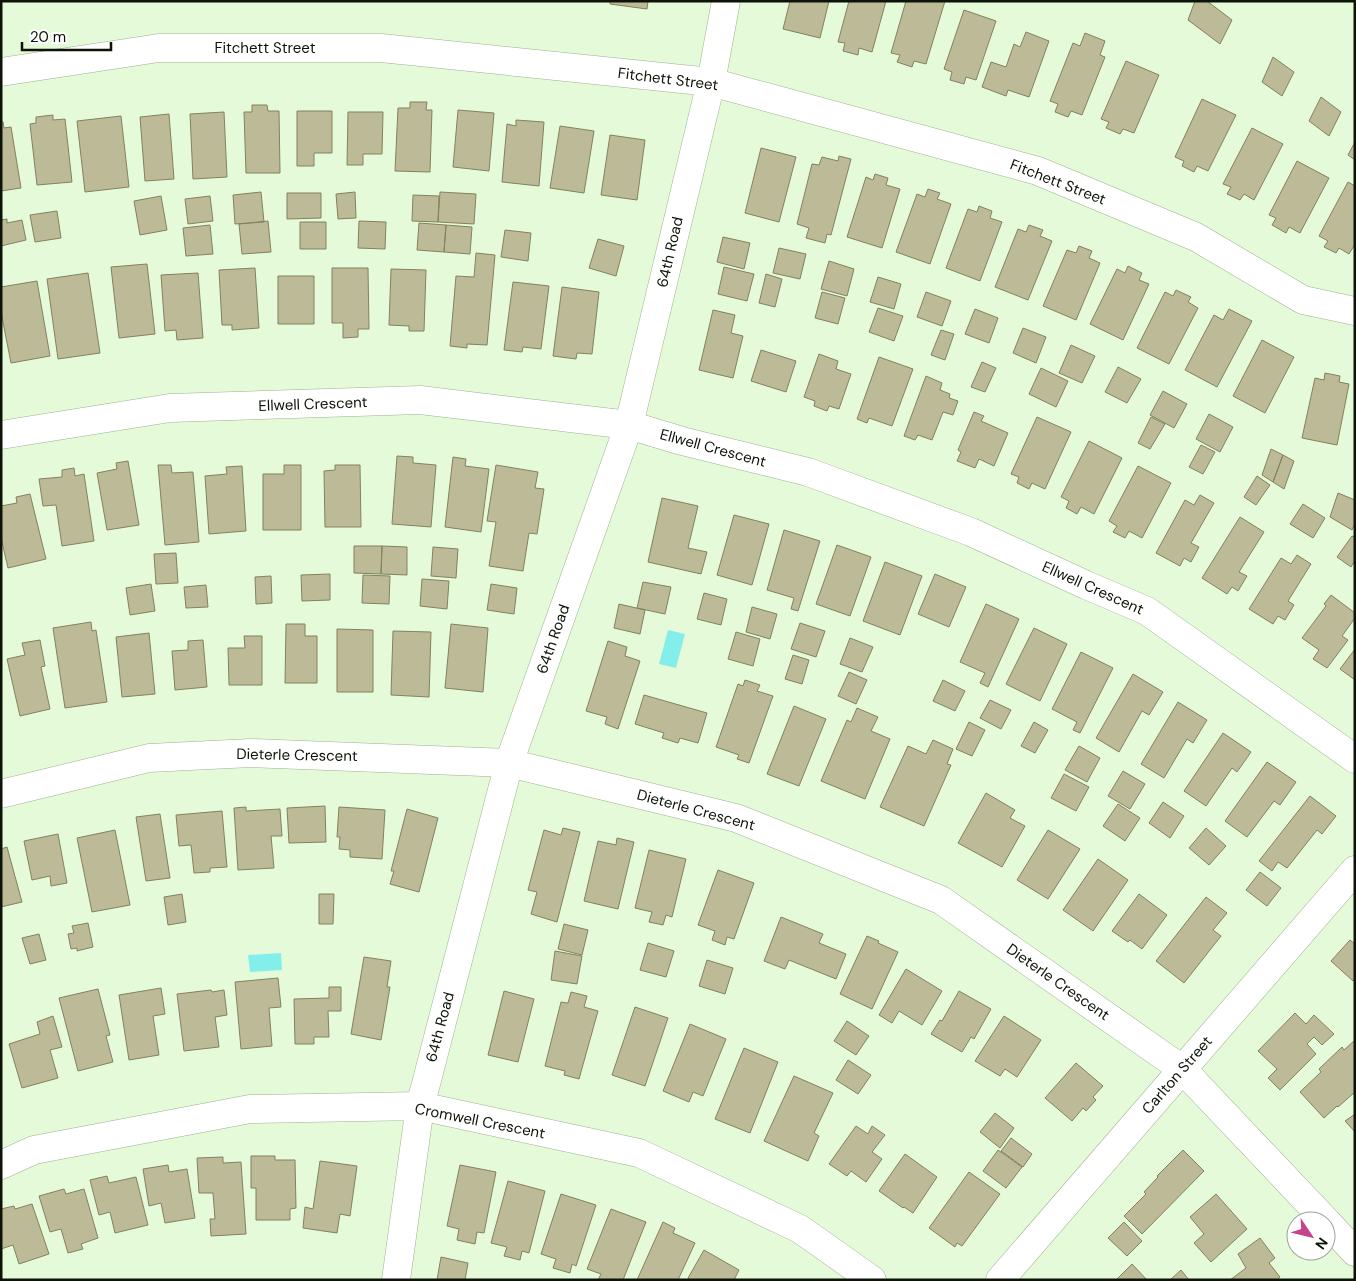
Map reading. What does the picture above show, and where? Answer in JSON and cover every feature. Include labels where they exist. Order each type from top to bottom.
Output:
[{"type":"street","name":"64th Road","points":[[396,1280],[420,1106],[509,763],[629,425],[711,82],[726,1]]},
{"type":"street","name":"Fitchett Street","points":[[1,72],[159,48],[381,48],[711,82],[1038,171],[1196,237],[1303,300],[1355,311]]},
{"type":"street","name":"Ellwell Crescent","points":[[1,435],[170,408],[420,400],[629,425],[682,441],[808,472],[971,532],[1086,586],[1147,612],[1355,758]]},
{"type":"street","name":"Dieterle Crescent","points":[[1,794],[149,758],[252,753],[509,763],[736,818],[941,900],[1182,1068],[1317,1211]]},
{"type":"street","name":"Carlton Street","points":[[1000,1280],[1355,870]]},
{"type":"street","name":"Cromwell Crescent","points":[[1,1165],[34,1150],[250,1109],[420,1106],[639,1153],[800,1229],[872,1280]]},
{"type":"street","name":"Dieterle Crescent","points":[[1336,1232],[1355,1252]]},
{"type":"water","points":[[668,630],[685,634],[676,668],[659,664]]},
{"type":"water","points":[[281,953],[282,970],[250,972],[248,955]]},
{"type":"building","points":[[610,1],[648,1],[647,9],[610,4]]},
{"type":"building","points":[[790,1],[829,1],[820,38],[783,29]]},
{"type":"building","points":[[849,1],[886,1],[872,52],[859,48],[858,55],[843,51],[845,43],[838,42]]},
{"type":"building","points":[[906,1],[945,1],[926,64],[914,61],[912,67],[897,62],[900,55],[891,53]]},
{"type":"building","points":[[1195,1],[1207,1],[1232,20],[1220,44],[1188,20]]},
{"type":"building","points":[[964,10],[996,21],[976,80],[966,77],[964,84],[950,80],[952,72],[944,69]]},
{"type":"building","points":[[1026,32],[1049,41],[1029,97],[1008,90],[1006,96],[982,87],[991,62],[1006,67],[1014,44],[1020,47]]},
{"type":"building","points":[[1085,33],[1105,41],[1100,55],[1105,57],[1082,115],[1071,111],[1068,117],[1055,112],[1058,104],[1050,101],[1073,43],[1080,46]]},
{"type":"building","points":[[1273,57],[1294,72],[1282,96],[1262,82]]},
{"type":"building","points":[[1126,61],[1159,75],[1134,133],[1123,129],[1120,134],[1106,128],[1109,122],[1101,119]]},
{"type":"building","points":[[1321,97],[1341,112],[1329,136],[1309,121]]},
{"type":"building","points":[[1202,99],[1236,115],[1208,171],[1197,166],[1194,172],[1182,166],[1184,161],[1175,157]]},
{"type":"building","points":[[410,102],[427,102],[426,110],[432,110],[430,172],[395,171],[398,108],[410,108]]},
{"type":"building","points":[[252,105],[267,105],[268,111],[279,111],[280,173],[246,173],[244,112],[252,112]]},
{"type":"building","points":[[458,110],[494,113],[489,171],[453,167]]},
{"type":"building","points":[[297,111],[332,111],[332,153],[314,153],[314,166],[297,166]]},
{"type":"building","points":[[224,112],[227,177],[193,179],[190,114]]},
{"type":"building","points":[[348,112],[383,112],[382,154],[363,154],[363,165],[347,165]]},
{"type":"building","points":[[169,114],[174,179],[145,181],[140,117]]},
{"type":"building","points":[[53,115],[53,120],[65,119],[72,182],[37,185],[30,124],[36,123],[36,117]]},
{"type":"building","points":[[121,116],[129,187],[85,192],[77,121]]},
{"type":"building","points":[[516,120],[544,122],[539,186],[502,182],[507,124],[516,126]]},
{"type":"building","points":[[1,122],[3,122],[4,128],[11,127],[21,188],[1,191]]},
{"type":"building","points":[[560,126],[594,131],[584,193],[550,188]]},
{"type":"building","points":[[1252,128],[1283,144],[1254,200],[1244,194],[1240,200],[1227,194],[1231,187],[1223,184]]},
{"type":"building","points":[[610,135],[645,140],[637,200],[601,195]]},
{"type":"building","points":[[1355,142],[1355,160],[1348,155]]},
{"type":"building","points":[[761,148],[796,157],[779,222],[745,213]]},
{"type":"building","points":[[839,156],[851,159],[831,235],[827,234],[825,243],[806,238],[809,228],[797,224],[812,164],[819,165],[822,157],[838,161]]},
{"type":"building","points":[[1297,161],[1329,178],[1300,233],[1289,227],[1286,233],[1272,225],[1276,218],[1269,215]]},
{"type":"building","points":[[875,174],[888,178],[886,185],[900,189],[882,248],[847,237],[866,177],[873,180]]},
{"type":"building","points":[[1348,182],[1355,186],[1355,244],[1349,254],[1339,248],[1336,253],[1324,247],[1328,241],[1319,236]]},
{"type":"building","points":[[928,189],[940,193],[937,199],[951,204],[930,264],[896,252],[917,194],[925,197]]},
{"type":"building","points":[[261,192],[264,222],[235,224],[233,195]]},
{"type":"building","points":[[355,192],[356,218],[338,219],[336,194]]},
{"type":"building","points":[[440,192],[476,194],[474,224],[438,222]]},
{"type":"building","points":[[287,193],[321,193],[321,218],[287,219]]},
{"type":"building","points":[[413,195],[439,196],[438,222],[412,221]]},
{"type":"building","points":[[161,196],[167,230],[140,235],[134,201]]},
{"type":"building","points":[[210,196],[213,221],[188,224],[185,199]]},
{"type":"building","points":[[979,206],[992,211],[990,218],[1002,222],[980,281],[946,268],[968,209],[977,212]]},
{"type":"building","points":[[57,211],[61,238],[35,242],[30,215]]},
{"type":"building","points":[[7,219],[7,223],[22,220],[26,240],[1,246],[1,220]]},
{"type":"building","points":[[268,221],[271,252],[242,254],[239,224]]},
{"type":"building","points":[[359,221],[386,222],[385,249],[358,248]]},
{"type":"building","points":[[300,222],[326,222],[326,249],[300,249]]},
{"type":"building","points":[[419,223],[446,225],[444,252],[417,250]]},
{"type":"building","points":[[210,225],[213,254],[186,256],[183,228]]},
{"type":"building","points":[[446,225],[472,227],[470,254],[444,252]]},
{"type":"building","points":[[1029,225],[1043,230],[1040,236],[1052,241],[1028,300],[995,287],[1018,229],[1026,232]]},
{"type":"building","points":[[505,230],[531,233],[528,261],[501,257]]},
{"type":"building","points":[[723,237],[750,243],[744,269],[717,262]]},
{"type":"building","points":[[598,239],[624,246],[616,276],[589,268]]},
{"type":"building","points":[[1079,246],[1092,251],[1089,258],[1100,263],[1076,320],[1043,306],[1067,250],[1076,253]]},
{"type":"building","points":[[779,248],[806,254],[800,279],[773,273]]},
{"type":"building","points":[[476,253],[495,255],[487,345],[467,344],[467,348],[450,346],[456,276],[474,277]]},
{"type":"building","points":[[829,261],[854,269],[847,296],[821,289]]},
{"type":"building","points":[[147,264],[155,334],[119,338],[111,267]]},
{"type":"building","points":[[1128,266],[1142,273],[1139,280],[1149,284],[1123,340],[1090,324],[1117,269],[1125,273]]},
{"type":"building","points":[[724,267],[754,274],[747,301],[718,294]]},
{"type":"building","points":[[255,268],[259,328],[232,330],[232,325],[222,325],[219,270]]},
{"type":"building","points":[[332,268],[368,268],[369,329],[358,329],[358,337],[343,338],[343,323],[332,323]]},
{"type":"building","points":[[391,269],[426,270],[424,331],[409,331],[409,326],[389,325]]},
{"type":"building","points":[[88,273],[100,353],[58,359],[47,279]]},
{"type":"building","points":[[198,273],[203,338],[177,340],[176,330],[165,331],[161,275]]},
{"type":"building","points":[[766,274],[782,279],[775,307],[759,303]]},
{"type":"building","points":[[278,276],[314,276],[314,324],[278,324]]},
{"type":"building","points":[[878,277],[901,284],[894,309],[870,302]]},
{"type":"building","points":[[37,281],[50,356],[11,363],[1,312],[1,287]]},
{"type":"building","points":[[513,282],[549,286],[541,349],[523,347],[522,352],[504,350]]},
{"type":"building","points":[[562,287],[599,292],[592,354],[577,353],[576,359],[553,356]]},
{"type":"building","points":[[1176,290],[1191,297],[1188,302],[1198,308],[1169,364],[1137,348],[1165,292],[1173,296]]},
{"type":"building","points":[[822,292],[845,298],[838,324],[815,318]]},
{"type":"building","points":[[926,292],[951,301],[942,326],[917,317]]},
{"type":"building","points":[[878,308],[903,316],[894,341],[869,332]]},
{"type":"building","points":[[975,309],[998,318],[989,343],[965,334]]},
{"type":"building","points":[[1229,309],[1252,321],[1217,387],[1185,370],[1214,315],[1223,320]]},
{"type":"building","points":[[713,310],[735,315],[731,333],[743,336],[733,378],[699,370]]},
{"type":"building","points":[[1023,328],[1046,337],[1036,363],[1013,353]]},
{"type":"building","points":[[941,330],[954,334],[945,360],[931,355]]},
{"type":"building","points":[[1262,340],[1294,357],[1265,413],[1233,396]]},
{"type":"building","points":[[1071,345],[1095,356],[1082,383],[1059,373]]},
{"type":"building","points":[[761,350],[796,361],[786,392],[751,381]]},
{"type":"building","points":[[819,354],[838,361],[836,369],[851,374],[839,409],[829,406],[827,411],[814,406],[815,401],[804,397]]},
{"type":"building","points":[[879,357],[913,369],[892,426],[869,418],[867,423],[857,419]]},
{"type":"building","points":[[982,362],[996,368],[985,392],[971,387]]},
{"type":"building","points":[[1118,367],[1141,379],[1127,403],[1105,392]]},
{"type":"building","points":[[1041,368],[1068,381],[1056,407],[1029,394]]},
{"type":"building","points":[[1325,373],[1340,376],[1339,382],[1349,384],[1337,445],[1302,438],[1315,378],[1324,380]]},
{"type":"building","points":[[926,376],[942,383],[940,390],[950,394],[949,398],[958,401],[953,415],[943,412],[932,440],[918,435],[915,440],[904,436]]},
{"type":"building","points":[[1163,391],[1187,404],[1174,428],[1150,415]]},
{"type":"building","points":[[974,412],[984,416],[981,421],[1008,433],[994,466],[979,459],[975,468],[957,461],[961,452],[958,450]]},
{"type":"building","points":[[1209,414],[1233,427],[1220,452],[1196,439]]},
{"type":"building","points":[[1037,417],[1071,432],[1045,489],[1032,483],[1029,489],[1017,483],[1019,477],[1011,474]]},
{"type":"building","points":[[1151,417],[1165,424],[1150,449],[1138,443]]},
{"type":"building","points":[[1089,441],[1122,458],[1094,514],[1081,507],[1077,514],[1066,508],[1069,501],[1061,497]]},
{"type":"building","points":[[1201,445],[1215,452],[1203,474],[1189,467]]},
{"type":"building","points":[[1271,449],[1283,455],[1273,482],[1262,475]]},
{"type":"building","points":[[1283,455],[1294,461],[1284,489],[1273,482]]},
{"type":"building","points":[[397,456],[413,457],[413,463],[436,465],[431,527],[392,524]]},
{"type":"building","points":[[453,457],[466,459],[465,466],[489,469],[481,532],[445,527]]},
{"type":"building","points":[[128,461],[139,525],[107,530],[97,473],[117,469],[116,463]]},
{"type":"building","points":[[158,465],[171,465],[172,473],[193,472],[199,542],[165,545]]},
{"type":"building","points":[[284,465],[301,465],[301,530],[263,530],[263,474],[284,474]]},
{"type":"building","points":[[335,465],[360,465],[361,527],[325,527],[324,471],[335,470]]},
{"type":"building","points":[[496,465],[538,472],[535,488],[544,489],[537,534],[529,533],[523,571],[489,566],[496,522],[487,521]]},
{"type":"building","points":[[242,466],[246,531],[209,534],[205,476],[227,474],[226,467]]},
{"type":"building","points":[[1138,466],[1171,483],[1142,538],[1129,531],[1125,538],[1113,532],[1117,526],[1109,521]]},
{"type":"building","points":[[74,468],[75,476],[84,474],[94,541],[62,546],[56,505],[43,506],[39,479],[62,477],[62,470]]},
{"type":"building","points":[[1257,476],[1270,485],[1256,505],[1244,497]]},
{"type":"building","points":[[1338,493],[1355,500],[1355,523],[1352,530],[1330,517]]},
{"type":"building","points":[[30,494],[46,559],[8,568],[1,538],[1,506],[17,503],[16,497]]},
{"type":"building","points":[[1200,495],[1214,503],[1191,543],[1199,547],[1191,562],[1184,558],[1180,566],[1156,553],[1185,500],[1194,505]]},
{"type":"building","points":[[662,498],[698,506],[688,548],[707,552],[701,574],[648,562]]},
{"type":"building","points":[[1303,504],[1325,518],[1313,538],[1290,524]]},
{"type":"building","points":[[734,515],[769,524],[752,585],[717,575]]},
{"type":"building","points":[[1240,517],[1264,532],[1239,572],[1247,576],[1238,591],[1232,587],[1227,594],[1202,578]]},
{"type":"building","points":[[784,530],[820,541],[798,611],[791,609],[794,598],[767,590]]},
{"type":"building","points":[[1352,536],[1355,537],[1355,560],[1351,567],[1337,557]]},
{"type":"building","points":[[837,545],[871,557],[850,616],[816,604]]},
{"type":"building","points":[[354,546],[382,546],[381,574],[354,573]]},
{"type":"building","points":[[382,546],[407,547],[407,575],[381,574]]},
{"type":"building","points":[[433,547],[458,549],[456,578],[431,576]]},
{"type":"building","points":[[176,553],[178,583],[156,584],[154,554]]},
{"type":"building","points":[[1297,555],[1311,564],[1288,601],[1294,605],[1285,620],[1278,616],[1273,624],[1249,609],[1281,558],[1291,564]]},
{"type":"building","points":[[885,562],[922,576],[900,635],[863,621]]},
{"type":"building","points":[[330,574],[330,600],[302,601],[301,575]]},
{"type":"building","points":[[935,574],[966,587],[949,627],[918,614]]},
{"type":"building","points":[[363,575],[390,576],[389,604],[362,603]]},
{"type":"building","points":[[271,576],[272,603],[256,604],[255,577]]},
{"type":"building","points":[[422,579],[449,581],[447,609],[420,606]]},
{"type":"building","points":[[643,582],[671,587],[665,614],[637,608]]},
{"type":"building","points":[[151,584],[155,611],[130,615],[126,588]]},
{"type":"building","points":[[491,584],[517,588],[514,614],[487,610]]},
{"type":"building","points":[[206,585],[208,607],[186,608],[184,587]]},
{"type":"building","points":[[704,593],[727,599],[721,625],[697,619]]},
{"type":"building","points":[[1331,595],[1355,613],[1355,618],[1342,636],[1348,640],[1327,668],[1313,659],[1319,650],[1302,638],[1326,606],[1324,604]]},
{"type":"building","points":[[619,604],[645,610],[640,634],[614,628]]},
{"type":"building","points":[[986,604],[1019,619],[988,687],[980,683],[985,673],[960,662]]},
{"type":"building","points":[[752,607],[777,614],[770,639],[746,632]]},
{"type":"building","points":[[91,622],[92,631],[96,630],[107,702],[65,708],[53,628]]},
{"type":"building","points":[[800,623],[825,631],[816,657],[791,649]]},
{"type":"building","points":[[286,624],[305,624],[305,636],[317,636],[317,683],[285,683]]},
{"type":"building","points":[[451,624],[488,628],[483,692],[445,688]]},
{"type":"building","points":[[1034,628],[1067,644],[1040,701],[1006,684]]},
{"type":"building","points":[[337,629],[373,630],[373,692],[337,692]]},
{"type":"building","points":[[393,631],[431,632],[429,697],[391,695]]},
{"type":"building","points":[[736,632],[760,639],[753,666],[728,659]]},
{"type":"building","points":[[149,633],[155,694],[122,697],[116,637]]},
{"type":"building","points":[[244,636],[262,636],[262,685],[229,685],[228,648],[245,648]]},
{"type":"building","points":[[850,638],[873,647],[862,672],[840,664]]},
{"type":"building","points":[[40,640],[45,666],[41,667],[50,709],[20,716],[7,659],[25,655],[22,643]]},
{"type":"building","points":[[203,640],[207,687],[175,690],[172,651],[188,650],[188,641]]},
{"type":"building","points":[[608,641],[627,647],[625,656],[640,661],[618,729],[605,724],[607,717],[586,711]]},
{"type":"building","points":[[1355,649],[1355,680],[1340,669]]},
{"type":"building","points":[[1081,652],[1113,668],[1080,733],[1073,730],[1077,722],[1052,709]]},
{"type":"building","points":[[793,655],[809,660],[802,684],[785,679]]},
{"type":"building","points":[[849,672],[867,680],[856,704],[838,696]]},
{"type":"building","points":[[1133,674],[1163,692],[1149,715],[1142,711],[1119,752],[1096,738]]},
{"type":"building","points":[[745,680],[760,685],[757,691],[773,696],[749,763],[737,759],[739,755],[716,747],[738,684],[743,686]]},
{"type":"building","points":[[943,680],[965,691],[955,711],[933,701]]},
{"type":"building","points":[[644,695],[707,713],[698,743],[680,738],[678,743],[662,738],[664,733],[635,724]]},
{"type":"building","points":[[990,700],[1011,710],[1001,729],[980,718]]},
{"type":"building","points":[[1178,702],[1207,720],[1193,743],[1187,739],[1164,778],[1141,764]]},
{"type":"building","points":[[794,706],[826,719],[799,786],[767,774]]},
{"type":"building","points":[[857,708],[878,717],[871,731],[890,739],[865,799],[821,781],[847,720],[851,722]]},
{"type":"building","points":[[969,722],[985,730],[972,756],[956,749]]},
{"type":"building","points":[[1034,722],[1048,730],[1035,753],[1021,746]]},
{"type":"building","points":[[1223,733],[1251,752],[1237,772],[1232,768],[1206,806],[1184,791]]},
{"type":"building","points":[[933,740],[953,749],[947,764],[951,765],[924,826],[880,807],[908,746],[926,754]]},
{"type":"building","points":[[1079,746],[1100,758],[1087,782],[1065,770]]},
{"type":"building","points":[[1267,762],[1296,782],[1280,805],[1274,801],[1247,837],[1225,821]]},
{"type":"building","points":[[1123,771],[1145,784],[1130,809],[1108,796]]},
{"type":"building","points":[[1064,774],[1089,787],[1076,811],[1051,798]]},
{"type":"building","points":[[986,793],[1015,810],[1010,818],[1025,826],[1002,867],[958,843]]},
{"type":"building","points":[[1310,796],[1336,816],[1322,834],[1317,830],[1287,868],[1278,862],[1272,871],[1259,861]]},
{"type":"building","points":[[1163,802],[1184,816],[1170,838],[1149,823]]},
{"type":"building","points":[[1118,804],[1140,818],[1125,841],[1103,826]]},
{"type":"building","points":[[325,806],[326,842],[289,843],[287,808]]},
{"type":"building","points":[[246,807],[246,811],[280,809],[282,836],[271,836],[274,868],[238,870],[234,808]]},
{"type":"building","points":[[339,807],[385,810],[382,859],[350,857],[350,850],[339,849],[340,837],[337,837]]},
{"type":"building","points":[[407,809],[438,818],[419,892],[390,884],[394,871],[391,871]]},
{"type":"building","points":[[222,811],[227,867],[210,868],[210,872],[194,873],[191,845],[179,846],[176,815]]},
{"type":"building","points":[[160,814],[170,878],[146,881],[136,817]]},
{"type":"building","points":[[563,828],[580,832],[557,922],[531,914],[537,892],[528,890],[544,830],[561,835]]},
{"type":"building","points":[[1206,828],[1226,846],[1209,865],[1189,848]]},
{"type":"building","points":[[115,830],[130,905],[92,912],[77,838]]},
{"type":"building","points":[[1048,830],[1080,849],[1048,899],[1017,880]]},
{"type":"building","points":[[58,834],[67,883],[51,886],[50,876],[32,880],[24,841]]},
{"type":"building","points":[[617,838],[634,842],[618,909],[584,901],[598,841],[616,845]]},
{"type":"building","points":[[7,847],[22,902],[1,907],[1,849]]},
{"type":"building","points":[[649,850],[686,859],[672,917],[666,915],[663,925],[649,922],[652,912],[635,908]]},
{"type":"building","points":[[1098,859],[1128,880],[1093,931],[1063,910]]},
{"type":"building","points":[[718,870],[754,883],[734,939],[727,937],[725,945],[712,940],[715,931],[698,925]]},
{"type":"building","points":[[1260,872],[1281,888],[1267,906],[1246,890]]},
{"type":"building","points":[[182,894],[186,922],[168,925],[164,897]]},
{"type":"building","points":[[319,894],[334,894],[333,924],[319,924]]},
{"type":"building","points":[[1139,894],[1167,915],[1142,949],[1130,940],[1128,942],[1112,931]]},
{"type":"building","points":[[1206,897],[1227,913],[1213,930],[1221,936],[1184,983],[1156,961]]},
{"type":"building","points":[[781,917],[823,934],[819,943],[846,954],[836,979],[789,960],[785,969],[764,961]]},
{"type":"building","points":[[88,923],[93,947],[77,951],[77,948],[71,949],[68,934],[74,933],[72,926]]},
{"type":"building","points":[[564,924],[588,930],[582,955],[558,949]]},
{"type":"building","points":[[39,934],[46,960],[30,964],[22,938]]},
{"type":"building","points":[[867,936],[898,952],[872,1009],[840,994]]},
{"type":"building","points":[[1350,940],[1355,944],[1355,978],[1353,981],[1331,961]]},
{"type":"building","points":[[648,943],[674,951],[666,977],[640,970]]},
{"type":"building","points":[[555,951],[582,956],[577,984],[551,980]]},
{"type":"building","points":[[364,957],[391,961],[387,987],[390,987],[381,1040],[351,1034]]},
{"type":"building","points":[[707,960],[733,968],[725,994],[699,986]]},
{"type":"building","points":[[906,969],[942,991],[922,1025],[899,1011],[892,1023],[879,1015]]},
{"type":"building","points":[[278,978],[281,1007],[269,1008],[272,1046],[241,1049],[235,982]]},
{"type":"building","points":[[329,987],[341,987],[341,1011],[328,1011],[329,1037],[314,1037],[314,1044],[295,1044],[294,999],[329,998]]},
{"type":"building","points":[[161,988],[165,1014],[153,1016],[159,1055],[129,1060],[119,995]]},
{"type":"building","points":[[98,989],[110,1035],[106,1036],[113,1062],[78,1071],[59,998]]},
{"type":"building","points":[[211,990],[212,992],[224,990],[227,1015],[215,1017],[219,1047],[184,1051],[177,994]]},
{"type":"building","points":[[504,991],[534,999],[518,1062],[488,1055]]},
{"type":"building","points":[[959,991],[991,1009],[974,1039],[971,1037],[962,1052],[931,1034],[940,1020],[942,1021]]},
{"type":"building","points":[[571,992],[587,996],[584,1007],[598,1011],[579,1079],[564,1075],[565,1071],[545,1066],[561,1002],[568,1003]]},
{"type":"building","points":[[635,1007],[668,1018],[645,1086],[612,1075]]},
{"type":"building","points":[[1295,1013],[1306,1024],[1314,1015],[1334,1034],[1322,1045],[1314,1037],[1307,1044],[1316,1054],[1280,1090],[1268,1078],[1277,1069],[1258,1051]]},
{"type":"building","points":[[53,1016],[62,1047],[50,1050],[58,1078],[22,1088],[9,1044],[40,1034],[37,1022]]},
{"type":"building","points":[[1004,1016],[1041,1040],[1017,1077],[1005,1069],[1000,1076],[975,1061]]},
{"type":"building","points":[[847,1021],[869,1036],[856,1055],[834,1041]]},
{"type":"building","points":[[690,1024],[726,1039],[703,1096],[693,1092],[689,1102],[663,1091]]},
{"type":"building","points":[[1355,1040],[1355,1092],[1324,1118],[1300,1092],[1321,1072],[1319,1069],[1342,1047],[1344,1050]]},
{"type":"building","points":[[744,1048],[778,1062],[750,1133],[715,1119]]},
{"type":"building","points":[[848,1060],[871,1075],[858,1094],[836,1080]]},
{"type":"building","points":[[1076,1063],[1103,1086],[1093,1097],[1096,1100],[1086,1111],[1083,1108],[1072,1121],[1045,1098]]},
{"type":"building","points":[[794,1076],[833,1093],[814,1133],[819,1136],[808,1161],[764,1141]]},
{"type":"building","points":[[995,1113],[1014,1128],[1000,1148],[980,1132]]},
{"type":"building","points":[[1355,1114],[1355,1132],[1345,1121]]},
{"type":"building","points":[[856,1126],[868,1134],[872,1126],[885,1135],[872,1152],[882,1159],[866,1182],[851,1171],[847,1176],[829,1164]]},
{"type":"building","points":[[1011,1138],[1032,1154],[1023,1167],[1001,1151]]},
{"type":"building","points":[[998,1150],[1022,1167],[1006,1188],[983,1171]]},
{"type":"building","points":[[1183,1150],[1204,1171],[1142,1234],[1124,1216],[1146,1194],[1144,1192],[1157,1176]]},
{"type":"building","points":[[905,1154],[937,1177],[913,1213],[879,1191]]},
{"type":"building","points":[[251,1156],[275,1156],[275,1160],[295,1160],[296,1208],[290,1209],[290,1220],[256,1220],[256,1188],[251,1188]]},
{"type":"building","points":[[223,1157],[223,1163],[241,1162],[246,1234],[211,1236],[210,1219],[215,1219],[213,1193],[199,1193],[197,1158]]},
{"type":"building","points":[[320,1161],[357,1166],[350,1216],[340,1214],[337,1233],[303,1228],[305,1207],[313,1209]]},
{"type":"building","points":[[168,1165],[169,1172],[187,1169],[195,1218],[165,1223],[161,1203],[149,1206],[143,1169]]},
{"type":"building","points":[[460,1165],[496,1172],[484,1233],[477,1232],[475,1244],[457,1240],[459,1229],[447,1226]]},
{"type":"building","points":[[969,1172],[1000,1194],[962,1246],[957,1243],[955,1247],[929,1228]]},
{"type":"building","points":[[107,1176],[109,1183],[136,1177],[148,1225],[115,1233],[110,1212],[99,1215],[90,1180]]},
{"type":"building","points":[[508,1181],[545,1191],[529,1253],[522,1251],[520,1260],[504,1256],[507,1247],[491,1243]]},
{"type":"building","points":[[64,1189],[66,1194],[84,1189],[98,1238],[81,1244],[83,1249],[68,1253],[61,1229],[50,1232],[39,1196]]},
{"type":"building","points":[[561,1194],[596,1205],[576,1266],[572,1264],[570,1273],[553,1268],[556,1259],[541,1254]]},
{"type":"building","points":[[1216,1194],[1247,1229],[1211,1262],[1194,1243],[1204,1234],[1190,1217]]},
{"type":"building","points":[[32,1204],[49,1254],[19,1264],[13,1245],[1,1249],[1,1209],[14,1206],[15,1209]]},
{"type":"building","points":[[611,1209],[646,1222],[623,1280],[598,1280],[601,1274],[587,1269]]},
{"type":"building","points":[[663,1222],[675,1228],[673,1233],[695,1243],[678,1280],[637,1280]]},
{"type":"building","points":[[1124,1222],[1142,1241],[1127,1256],[1108,1238]]},
{"type":"building","points":[[1260,1238],[1275,1258],[1269,1263],[1280,1277],[1277,1280],[1230,1280],[1246,1268],[1238,1254]]},
{"type":"building","points":[[704,1250],[739,1270],[734,1280],[691,1280],[688,1278]]},
{"type":"building","points":[[441,1257],[468,1263],[465,1280],[437,1280]]},
{"type":"building","points":[[1132,1264],[1147,1280],[1116,1280]]},
{"type":"building","points":[[1181,1270],[1189,1280],[1170,1280]]}]
